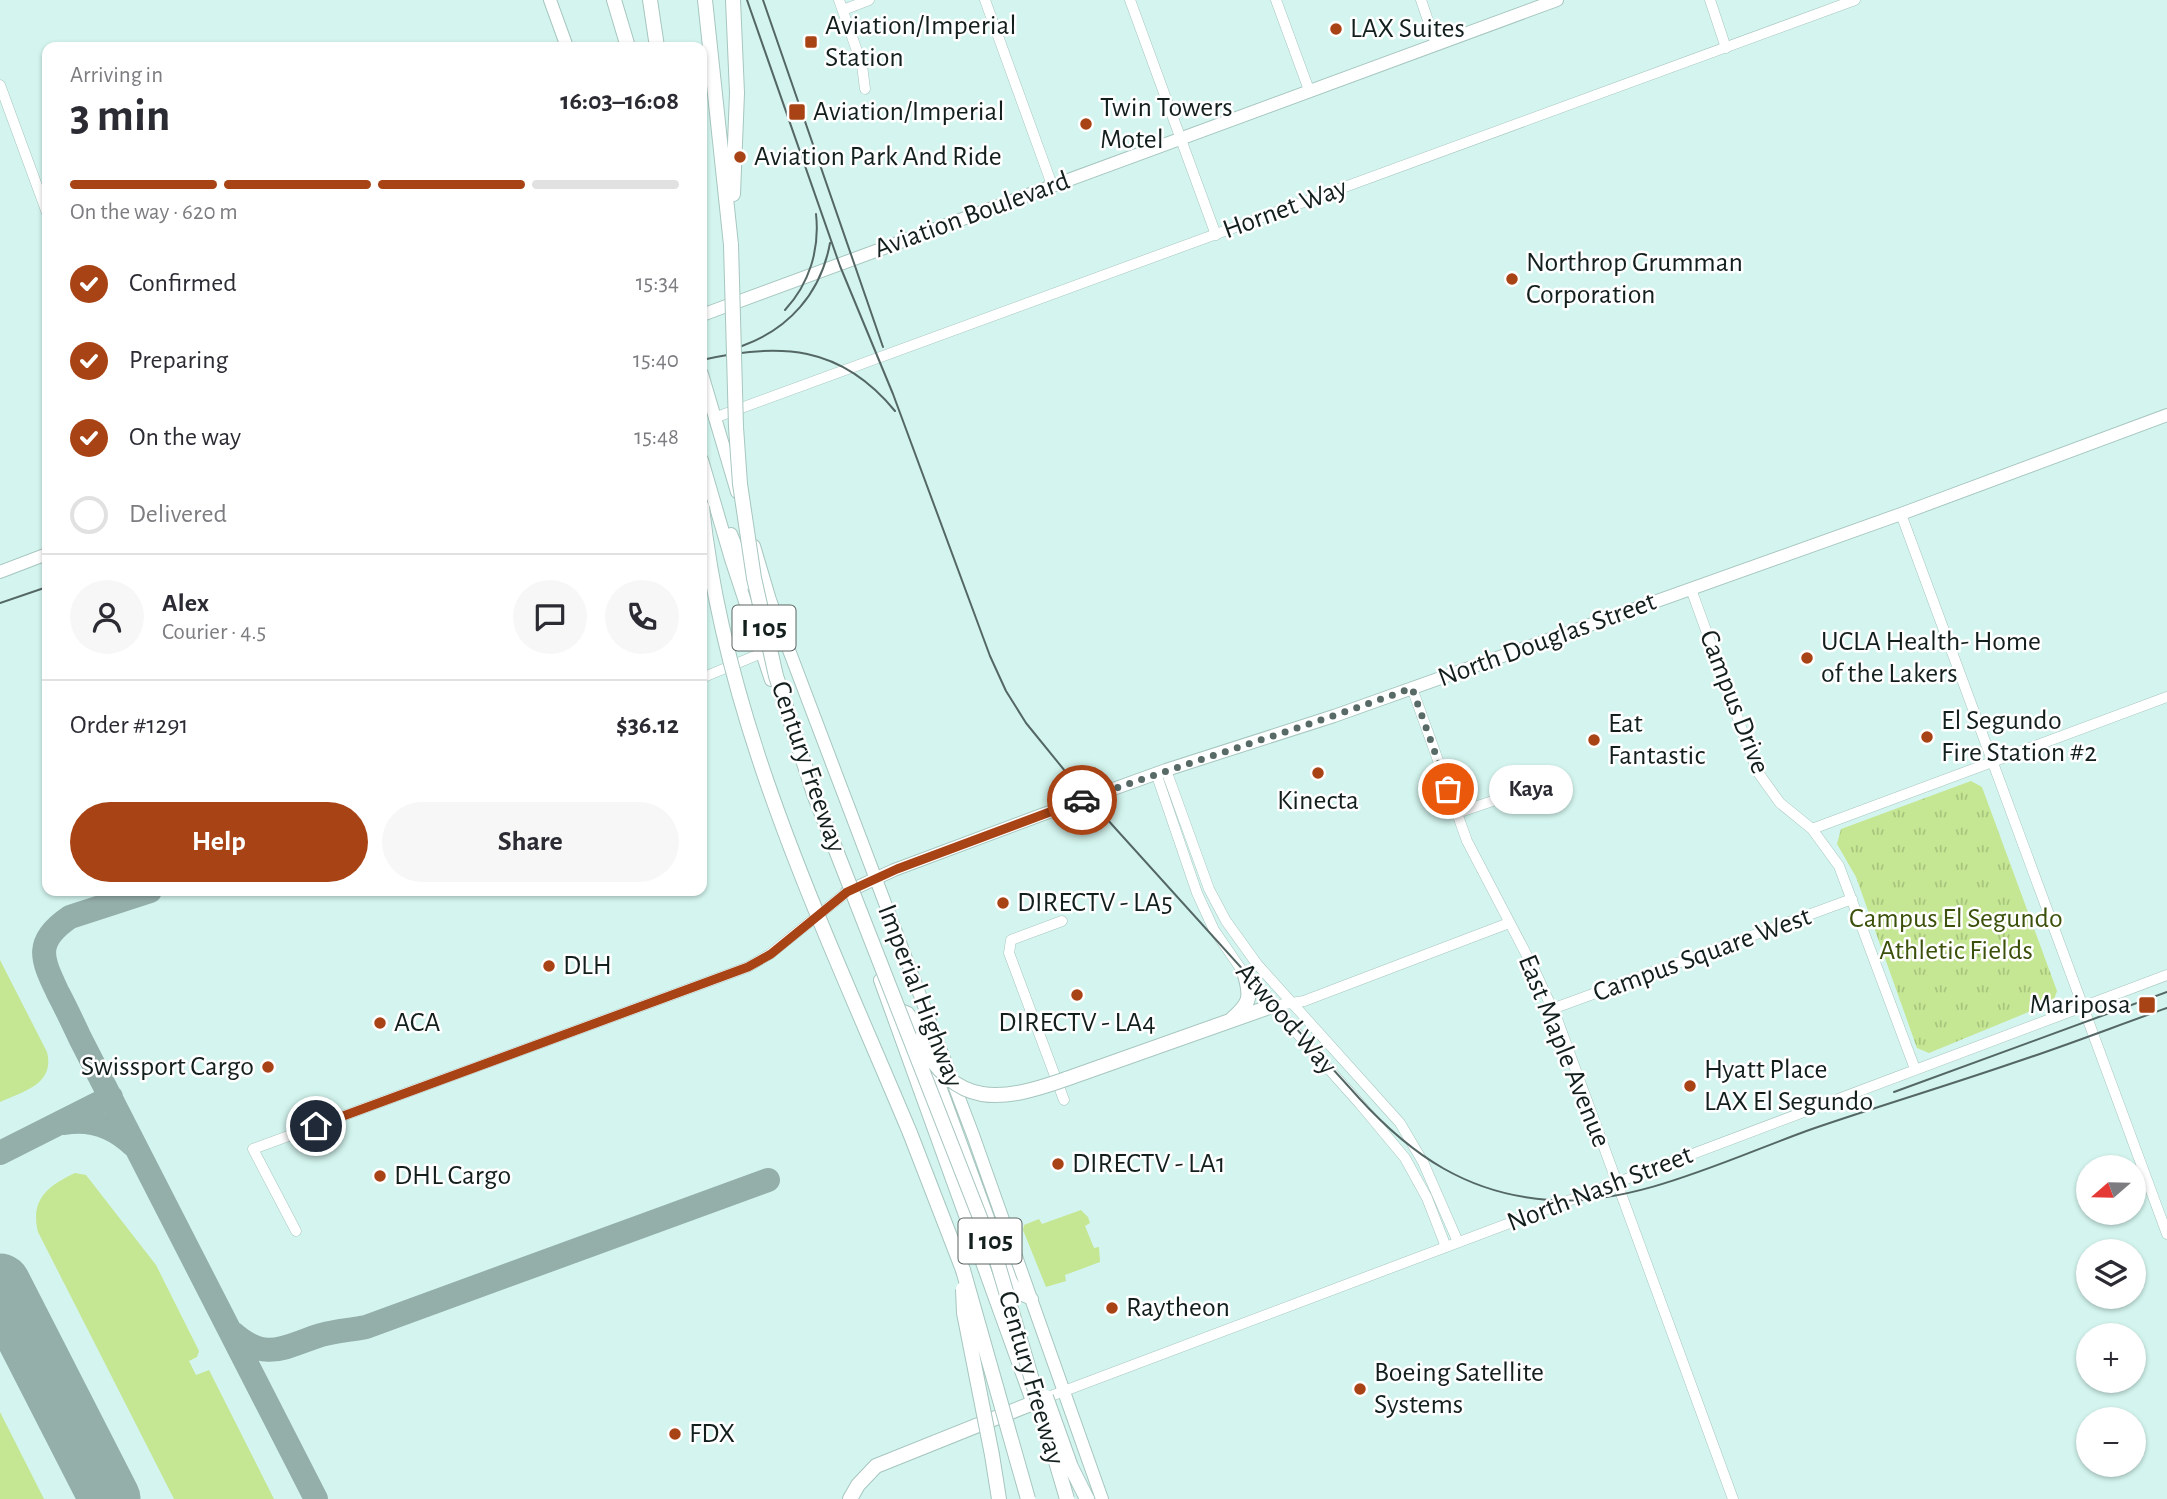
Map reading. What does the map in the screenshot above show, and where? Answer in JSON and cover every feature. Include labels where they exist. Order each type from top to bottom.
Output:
[{"type":"highway","points":[[614,0],[627,42]]},
{"type":"highway","points":[[650,0],[656,42]]},
{"type":"highway","name":"Century Freeway","points":[[705,0],[731,245],[740,484],[764,625],[776,677],[814,794],[997,1261],[1067,1499]]},
{"type":"highway","points":[[731,245],[737,93],[733,0]]},
{"type":"highway","name":"Century Freeway","points":[[709,509],[712,576],[724,636],[749,730],[829,941],[911,1133],[963,1270],[1027,1499]]},
{"type":"highway","points":[[1230,1020],[1248,1001],[1250,992],[1245,975]]},
{"type":"highway","points":[[892,990],[936,1067],[964,1088],[979,1094],[1012,1095],[1035,1090],[1272,1006]]},
{"type":"highway","points":[[997,1261],[1071,1467],[1087,1499]]},
{"type":"highway","points":[[963,1270],[964,1313],[999,1499]]},
{"type":"highway","points":[[850,1499],[858,1485],[876,1465],[1032,1403]]},
{"type":"main road","points":[[550,0],[565,42]]},
{"type":"main road","name":"Aviation Boulevard","points":[[707,312],[1557,0]]},
{"type":"main road","name":"Imperial Highway","points":[[707,390],[766,588],[875,877],[966,1138],[1032,1300],[1102,1499]]},
{"type":"main road","name":"North Douglas Street","points":[[847,892],[875,877],[1161,772],[1334,716],[1901,514],[2167,415]]},
{"type":"main road","points":[[709,509],[733,538],[773,638],[789,649]]},
{"type":"main road","name":"Imperial Highway","points":[[709,509],[1067,1499]]},
{"type":"main road","points":[[0,572],[42,556]]},
{"type":"main road","points":[[889,1006],[908,1013],[919,1028],[966,1138]]},
{"type":"street","points":[[865,89],[862,65],[841,5],[869,0]]},
{"type":"street","points":[[985,0],[1052,185]]},
{"type":"street","points":[[1130,0],[1216,235]]},
{"type":"street","points":[[1276,0],[1309,90]]},
{"type":"street","points":[[1420,0],[1436,44]]},
{"type":"street","points":[[1710,0],[1726,48]]},
{"type":"street","name":"Hornet Way","points":[[715,418],[1855,0]]},
{"type":"street","points":[[0,85],[42,199]]},
{"type":"street","points":[[1901,514],[2167,1234]]},
{"type":"street","name":"Campus Drive","points":[[1691,589],[1757,771],[1780,803],[1812,829],[1839,866],[1916,1069]]},
{"type":"street","points":[[707,676],[762,653]]},
{"type":"street","name":"East Maple Avenue","points":[[1412,688],[1480,868],[1534,969],[1552,1009],[1733,1499]]},
{"type":"street","points":[[1812,829],[2167,698]]},
{"type":"street","name":"Atwood Way","points":[[1161,772],[1204,909],[1214,930],[1245,975],[1405,1158],[1427,1198],[1446,1247]]},
{"type":"street","name":"Atwood Way","points":[[1161,772],[1218,906],[1251,956],[1400,1123],[1423,1162],[1458,1242]]},
{"type":"street","points":[[1457,813],[1540,785]]},
{"type":"street","points":[[296,1231],[253,1149],[748,967],[771,954],[847,892]]},
{"type":"street","name":"Campus Square West","points":[[1552,1009],[1852,899]]},
{"type":"street","points":[[1062,921],[1011,940],[1009,953],[1064,1100]]},
{"type":"street","points":[[1272,1006],[1304,1001],[1509,923]]},
{"type":"street","name":"North Nash Street","points":[[1032,1403],[2167,975]]},
{"type":"street","points":[[941,1147],[966,1138]]},
{"type":"green space","name":"Campus El Segundo Athletic Fields","points":[[1971,781],[1982,787],[2057,991],[2053,1002],[1929,1053],[1917,1048],[1856,877],[1837,844],[1841,829]]},
{"type":"green space","points":[[0,960],[47,1052],[48,1063],[46,1072],[36,1085],[0,1102]]},
{"type":"green space","points":[[75,1173],[86,1175],[156,1265],[199,1351],[197,1357],[189,1361],[196,1375],[209,1370],[274,1499],[174,1499],[38,1232],[37,1211],[43,1195]]},
{"type":"green space","points":[[1081,1210],[1088,1217],[1090,1223],[1085,1226],[1094,1248],[1099,1247],[1100,1262],[1065,1275],[1066,1281],[1046,1287],[1023,1230],[1024,1225],[1039,1219],[1042,1224]]},
{"type":"green space","points":[[0,1412],[44,1499],[0,1499]]},
{"type":"taxiway","points":[[135,896],[70,917],[50,935],[44,952],[45,961],[80,1038],[316,1499]]},
{"type":"taxiway","points":[[0,1153],[111,1097]]},
{"type":"taxiway","points":[[64,1123],[102,1125],[133,1145]]},
{"type":"taxiway","points":[[233,1333],[256,1348],[266,1350],[286,1347],[321,1335],[366,1327],[768,1180]]},
{"type":"runway","points":[[0,1284],[110,1499]]},
{"type":"tram line","points":[[747,0],[840,266],[893,394],[990,656],[1006,691],[1026,723],[1078,787],[1359,1098],[1400,1138],[1421,1154],[1467,1180],[1520,1196],[1549,1200],[1614,1196],[1682,1178],[1812,1129],[2167,1008]]},
{"type":"tram line","points":[[763,0],[883,347]]},
{"type":"tram line","points":[[785,310],[801,289],[811,266],[816,241],[816,214]]},
{"type":"tram line","points":[[742,346],[774,330],[800,307],[819,278],[830,243]]},
{"type":"tram line","points":[[707,359],[757,351],[807,354],[831,361],[853,373],[874,389],[895,411]]},
{"type":"tram line","points":[[0,603],[42,589]]},
{"type":"tram line","points":[[1894,1092],[2167,992]]},
{"type":"way so far","points":[[1082,800],[1412,688],[1448,789]]},
{"type":"place","name":"LAX Suites","points":[[1336,29]]},
{"type":"place","name":"Aviation/Imperial Station","points":[[811,42]]},
{"type":"place","name":"Aviation/Imperial","points":[[797,112]]},
{"type":"place","name":"Twin Towers Motel","points":[[1086,124]]},
{"type":"place","name":"Aviation Park And Ride","points":[[740,157]]},
{"type":"place","name":"Northrop Grumman Corporation","points":[[1512,279]]},
{"type":"place","name":"UCLA Health- Home of the Lakers","points":[[1807,658]]},
{"type":"place","name":"El Segundo Fire Station #2","points":[[1927,737]]},
{"type":"place","name":"Eat Fantastic","points":[[1594,740]]},
{"type":"place","name":"Kinecta","points":[[1318,773]]},
{"type":"place","name":"Kaya","points":[[1448,789]]},
{"type":"place","name":"DIRECTV - LA5","points":[[1003,903]]},
{"type":"place","name":"DLH","points":[[549,966]]},
{"type":"place","name":"DIRECTV - LA4","points":[[1077,995]]},
{"type":"place","name":"Mariposa","points":[[2147,1005]]},
{"type":"place","name":"ACA","points":[[380,1023]]},
{"type":"place","name":"Swissport Cargo","points":[[268,1067]]},
{"type":"place","name":"Hyatt Place LAX El Segundo","points":[[1690,1086]]},
{"type":"place","name":"DIRECTV - LA1","points":[[1058,1164]]},
{"type":"place","name":"DHL Cargo","points":[[380,1176]]},
{"type":"place","name":"Raytheon","points":[[1112,1308]]},
{"type":"place","name":"Boeing Satellite Systems","points":[[1360,1389]]},
{"type":"place","name":"FDX","points":[[675,1434]]},
{"type":"route","points":[[316,1126],[748,967],[771,954],[833,901],[875,877],[1082,800]]}]
